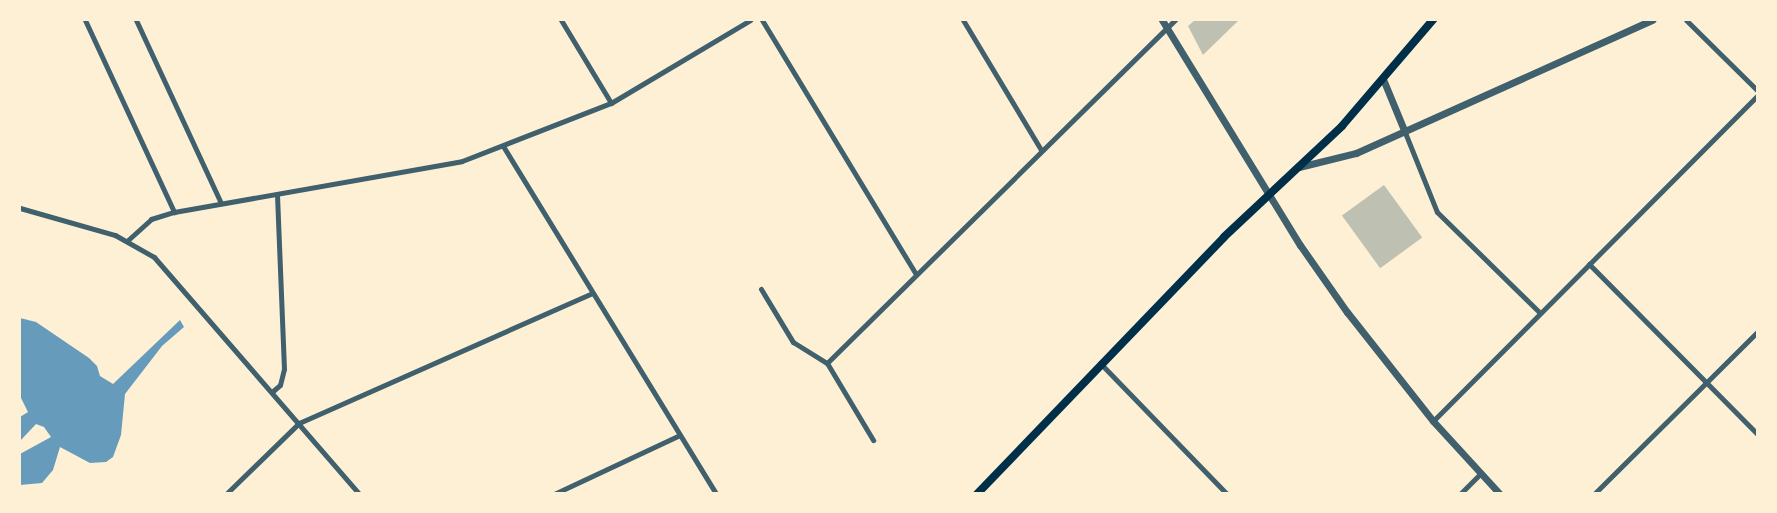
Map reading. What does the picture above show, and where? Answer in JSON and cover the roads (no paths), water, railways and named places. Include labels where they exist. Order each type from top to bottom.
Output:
[{"type":"main road","points":[[977,494],[1100,363],[1269,194],[1299,167],[1383,79],[1433,20]]},
{"type":"street","points":[[85,20],[174,212]]},
{"type":"street","points":[[135,20],[221,203]]},
{"type":"street","points":[[561,20],[612,103]]},
{"type":"street","points":[[128,240],[151,219],[174,212],[462,161],[612,103],[750,20]]},
{"type":"street","points":[[762,20],[916,274]]},
{"type":"street","points":[[963,20],[1041,150]]},
{"type":"street","points":[[1162,20],[1269,194],[1347,312],[1433,421],[1500,494]]},
{"type":"street","points":[[827,363],[1175,20]]},
{"type":"street","points":[[1299,167],[1340,160],[1652,20]]},
{"type":"street","points":[[1433,421],[1758,93],[1686,20]]},
{"type":"street","points":[[1383,79],[1437,212],[1540,313]]},
{"type":"street","points":[[503,146],[716,494]]},
{"type":"street","points":[[273,391],[280,385],[284,369],[277,195]]},
{"type":"street","points":[[20,208],[128,240],[169,271],[359,494]]},
{"type":"street","points":[[1589,264],[1758,435]]},
{"type":"street","points":[[761,289],[793,342],[827,363],[873,441]]},
{"type":"street","points":[[226,494],[299,423],[593,293]]},
{"type":"street","points":[[1594,494],[1758,331]]},
{"type":"street","points":[[1100,363],[1227,494]]},
{"type":"street","points":[[554,494],[680,435]]},
{"type":"street","points":[[1460,494],[1481,473]]},
{"type":"water","points":[[20,318],[36,322],[89,358],[97,366],[100,376],[113,384],[180,320],[184,327],[162,346],[125,394],[121,435],[113,457],[106,462],[90,463],[60,447],[53,470],[42,483],[20,485],[20,454],[51,437],[44,427],[36,424],[20,441],[20,417],[28,412],[20,396]]}]
